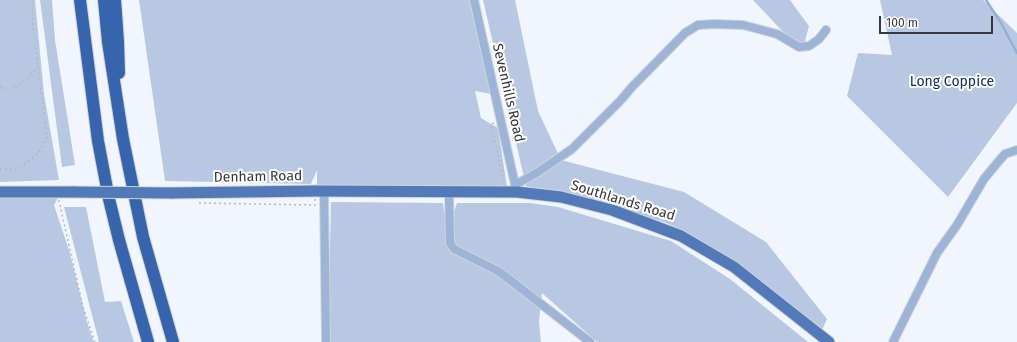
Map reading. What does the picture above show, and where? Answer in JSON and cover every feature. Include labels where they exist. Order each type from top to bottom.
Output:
[{"type":"highway","points":[[80,0],[98,141],[109,199],[148,342]]},
{"type":"highway","points":[[104,0],[108,42],[120,122],[143,237],[173,342]]},
{"type":"highway","points":[[115,0],[118,42],[120,122]]},
{"type":"main road","name":"Denham Road","points":[[0,192],[449,192],[516,188]]},
{"type":"main road","name":"Southlands Road","points":[[516,188],[561,197],[612,210],[681,236],[734,268],[829,342]]},
{"type":"street","name":"Sevenhills Road","points":[[474,0],[516,188]]},
{"type":"street","points":[[516,188],[572,149],[685,33],[698,25],[744,25],[777,34],[799,47],[809,46],[826,30]]},
{"type":"street","points":[[893,342],[937,253],[984,179],[1005,154],[1017,150]]},
{"type":"street","points":[[324,191],[326,342]]},
{"type":"street","points":[[449,192],[450,243],[454,249],[501,273],[590,342]]},
{"type":"path","points":[[0,169],[10,170],[22,166],[38,154],[47,138],[38,67],[32,0]]},
{"type":"path","points":[[0,87],[9,89],[18,85],[27,79],[38,67]]},
{"type":"path","points":[[59,201],[83,306],[95,342]]},
{"type":"green space","points":[[0,0],[35,0],[44,94],[59,180],[0,182]]},
{"type":"green space","points":[[40,0],[52,0],[55,40],[75,165],[62,167]]},
{"type":"green space","points":[[139,0],[469,0],[491,94],[475,91],[481,118],[498,128],[507,187],[317,185],[317,170],[311,184],[165,181]]},
{"type":"green space","points":[[483,0],[515,0],[538,111],[561,160],[684,192],[766,242],[827,319],[822,330],[744,268],[688,233],[664,222],[606,205],[526,186]]},
{"type":"green space","points":[[753,0],[790,0],[809,26],[802,52]]},
{"type":"green space","name":"Long Coppice","points":[[880,0],[983,0],[1017,33],[1017,103],[948,197],[847,96],[858,53],[892,55]]},
{"type":"green space","points":[[0,198],[58,198],[54,205],[69,250],[87,322],[94,342],[0,342]]},
{"type":"green space","points":[[331,202],[443,203],[444,211],[451,220],[457,203],[530,203],[558,207],[671,241],[730,279],[808,342],[597,342],[542,293],[539,322],[541,342],[328,342]]},
{"type":"green space","points":[[64,207],[86,207],[105,302],[121,301],[134,342],[99,342]]},
{"type":"waterway","points":[[986,0],[1001,23],[1017,53]]}]
